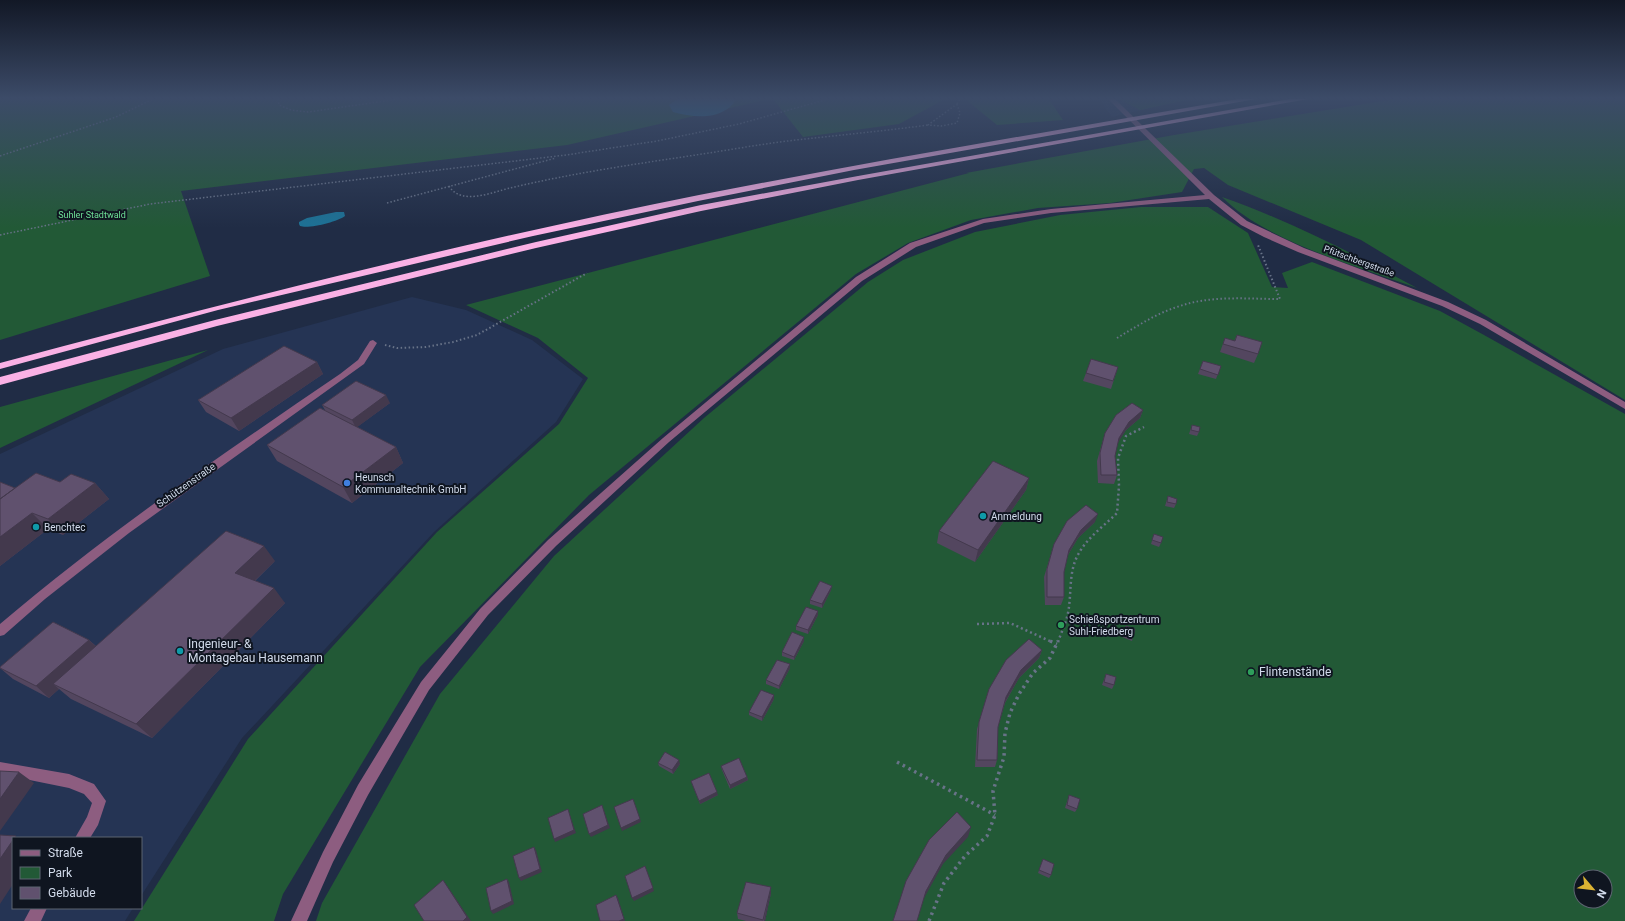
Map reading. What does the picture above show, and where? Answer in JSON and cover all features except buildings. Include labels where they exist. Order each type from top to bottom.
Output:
[{"type":"highway","points":[[0,366],[216,308],[533,233],[698,198],[862,167],[1008,142]]},
{"type":"highway","points":[[0,381],[223,321],[536,245],[701,208],[858,178],[1065,142]]},
{"type":"street","name":"Pfütschbergstraße","points":[[1155,142],[1211,196],[1239,219],[1255,229],[1301,250],[1445,304],[1483,322],[1625,406]]},
{"type":"street","points":[[300,921],[328,856],[363,790],[425,686],[484,612],[552,543],[666,440],[860,279],[913,246],[982,221],[1051,211],[1211,196]]},
{"type":"street","name":"Schützenstraße","points":[[0,631],[26,608],[149,511],[343,376],[361,362],[373,343]]},
{"type":"street","points":[[0,768],[69,781],[89,789],[99,801],[93,820],[83,837]]},
{"type":"street","points":[[32,921],[39,909]]},
{"type":"path","points":[[0,156],[42,142]]},
{"type":"path","points":[[0,235],[150,204],[566,155],[651,142]]},
{"type":"path","points":[[449,186],[452,191],[458,195],[477,196],[554,178],[602,169],[782,142]]},
{"type":"path","points":[[387,203],[566,155]]},
{"type":"path","points":[[1117,338],[1147,321],[1184,304],[1218,299],[1280,300],[1258,245],[1255,229]]},
{"type":"path","points":[[373,343],[397,348],[426,347],[453,342],[477,335],[588,273]]},
{"type":"path","points":[[929,921],[944,884],[965,856],[987,836],[995,815],[993,791],[1004,757],[1005,733],[1010,713],[1019,694],[1033,673],[1050,658],[1057,644],[1068,614],[1072,571],[1078,554],[1089,538],[1118,513],[1118,458],[1126,436],[1144,427]]},
{"type":"path","points":[[977,624],[1010,624],[1057,644]]},
{"type":"path","points":[[897,762],[995,815]]},
{"type":"shaded area","points":[[336,212],[344,212],[345,216],[336,221],[316,226],[304,227],[300,226],[299,224],[299,222],[307,218]]},
{"type":"shaded area","points":[[412,297],[466,310],[532,340],[583,379],[556,422],[434,532],[242,738],[142,894],[142,837],[12,837],[12,909],[132,909],[125,921],[0,921],[0,454],[223,349]]},
{"type":"green space","name":"Suhler Stadtwald","points":[[0,142],[580,142],[567,145],[181,191],[210,276],[0,340]]},
{"type":"green space","points":[[1136,142],[1625,142],[1625,400],[1361,240],[1228,185],[1204,168],[1194,169],[1182,192],[1110,203],[1038,208],[971,220],[908,243],[856,274],[589,495],[420,667],[283,894],[274,921],[134,921],[248,739],[437,532],[559,424],[588,378],[538,338],[466,305],[969,173],[966,173]]},
{"type":"green space","points":[[1222,197],[1297,227],[1417,288],[1341,262],[1287,240],[1240,213]]},
{"type":"green space","name":"Schießsportzentrum Suhl-Friedberg","points":[[1141,207],[1208,207],[1248,233],[1272,287],[1288,288],[1282,273],[1312,262],[1440,311],[1625,414],[1625,921],[316,921],[322,903],[440,694],[554,556],[704,418],[868,282],[903,260],[975,232],[1060,215]]},
{"type":"green space","points":[[208,350],[0,448],[0,407]]},
{"type":"place","name":"Heunsch Kommunaltechnik GmbH","points":[[347,483]]},
{"type":"place","name":"Anmeldung","points":[[983,516]]},
{"type":"place","name":"Benchtec","points":[[36,527]]},
{"type":"place","name":"Schießsportzentrum Suhl-Friedberg","points":[[1061,625]]},
{"type":"place","name":"Ingenieur- & Montagebau Hausemann","points":[[180,651]]},
{"type":"place","name":"Flintenstände","points":[[1251,672]]}]
